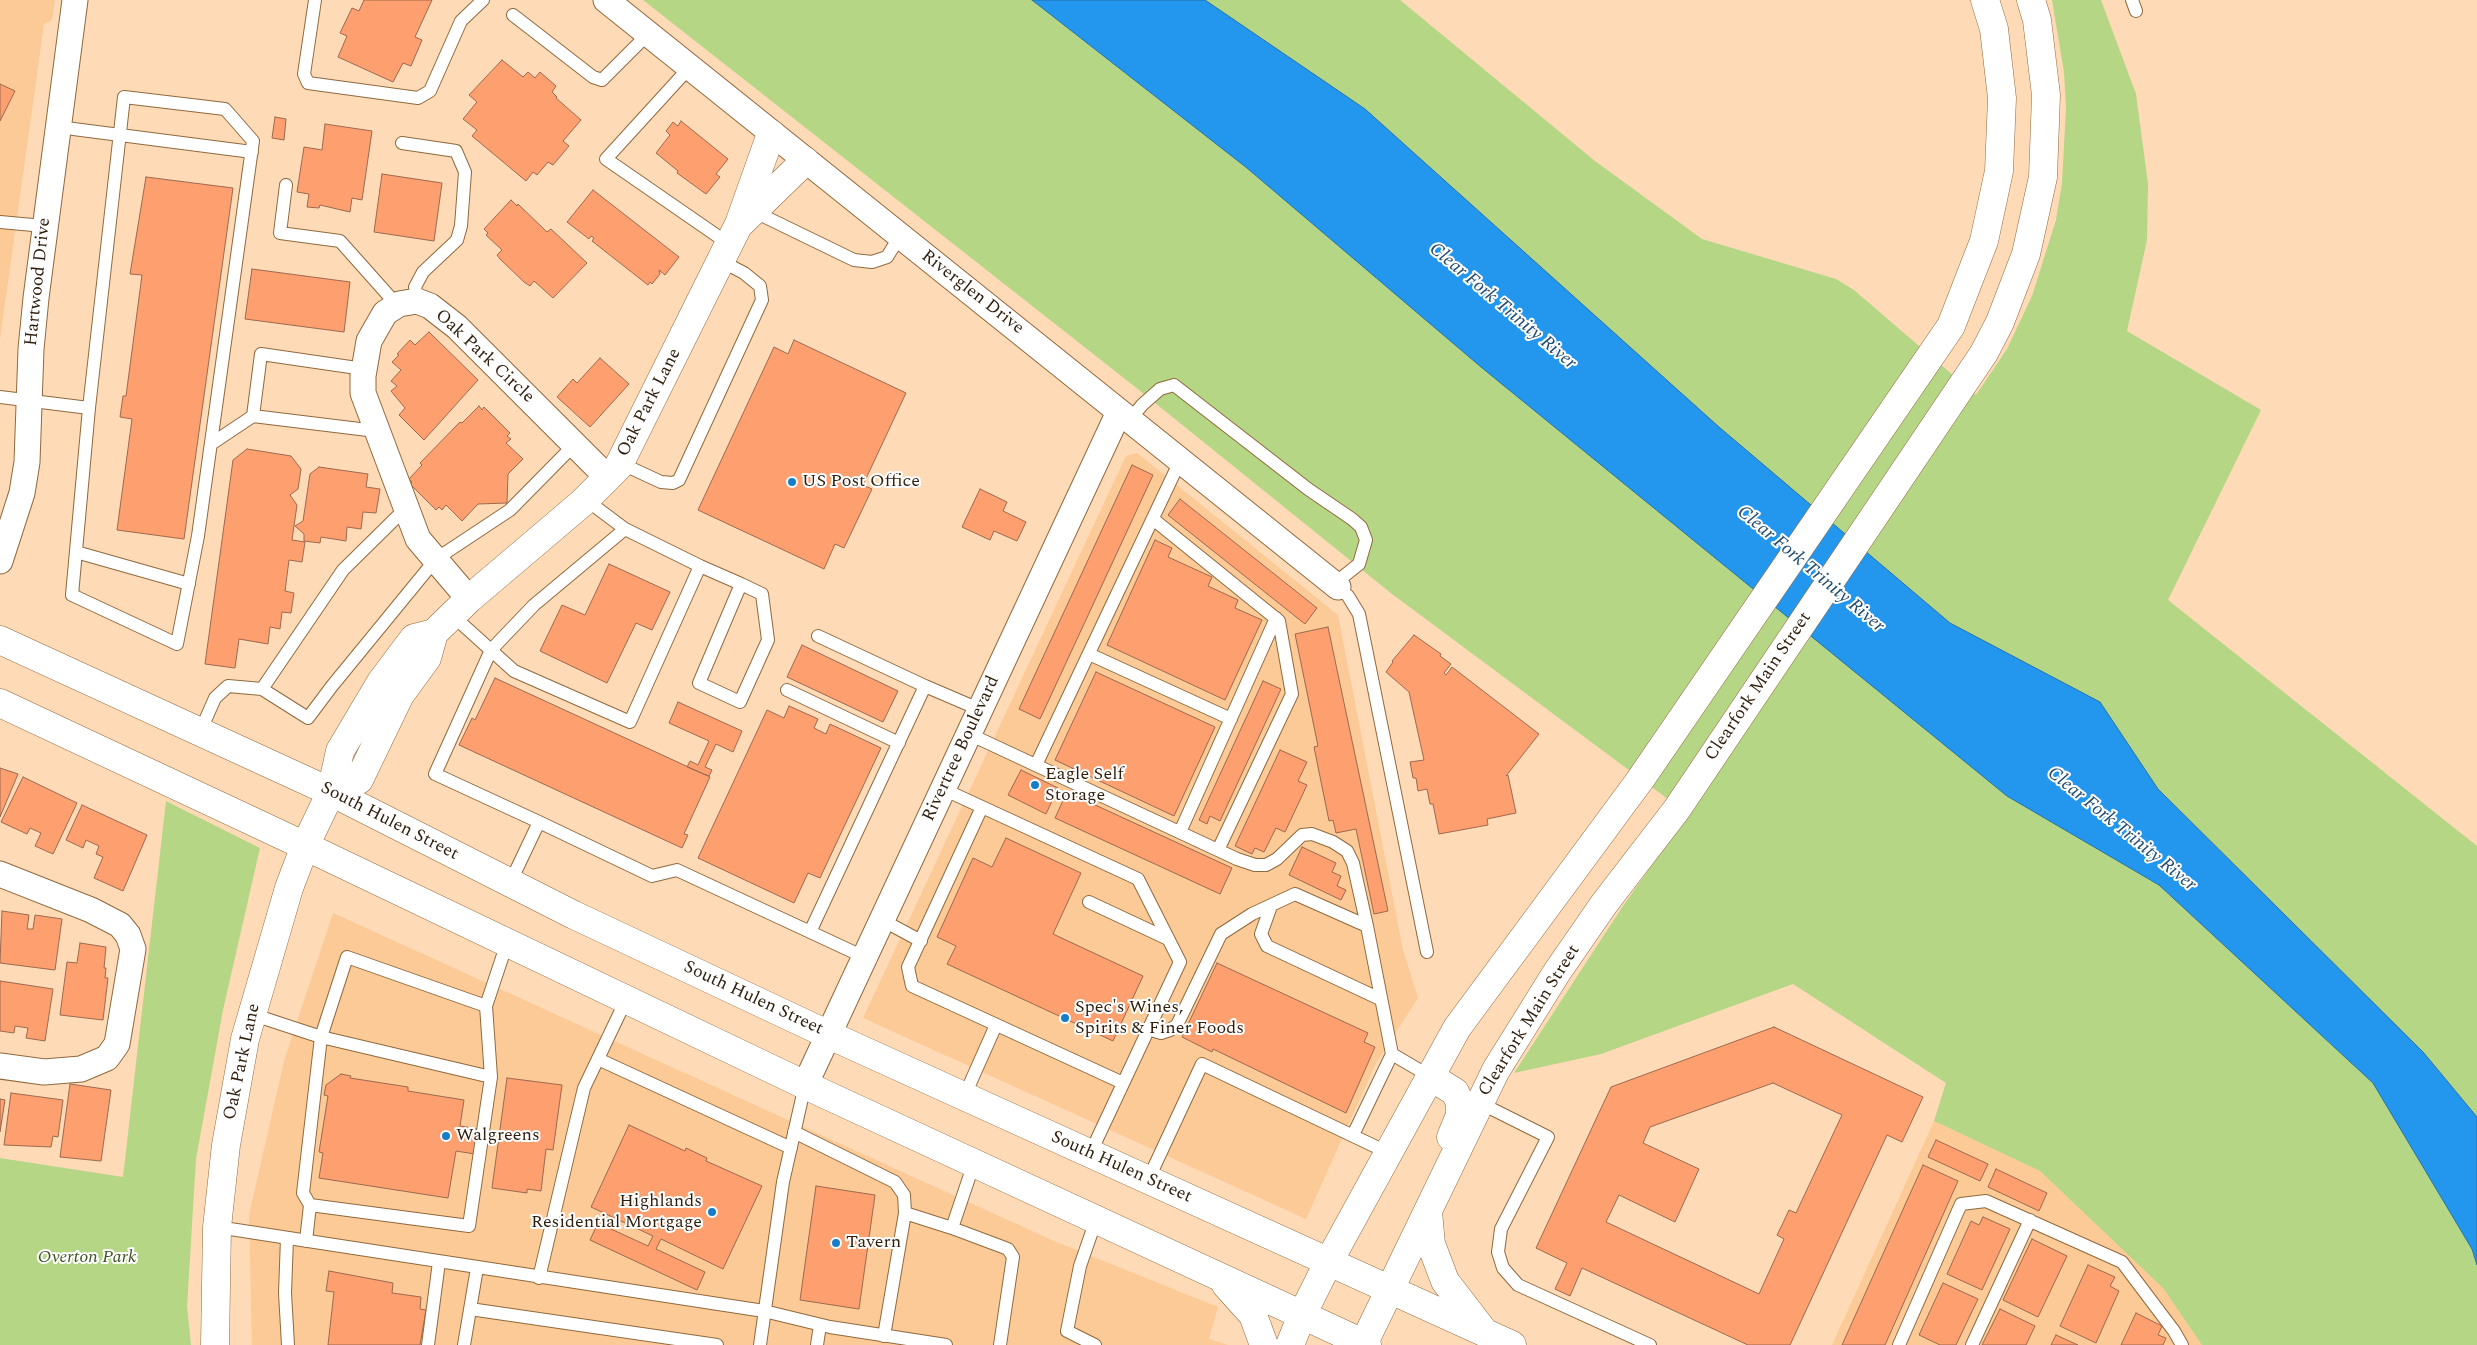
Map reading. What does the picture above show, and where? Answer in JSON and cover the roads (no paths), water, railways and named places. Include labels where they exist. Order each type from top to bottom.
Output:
[{"type":"street","name":"Hartwood Drive","points":[[0,561],[22,493],[27,462],[31,349],[44,226],[75,0]]},
{"type":"street","name":"Riverglen Drive","points":[[606,0],[1336,586]]},
{"type":"street","points":[[1290,1345],[1302,1315],[1328,1263],[1432,1077],[1457,1028],[1640,780],[1951,326],[1984,241],[2000,171],[2002,98],[1994,29],[1985,0]]},
{"type":"street","name":"Clearfork Main Street","points":[[1364,1344],[1388,1290],[1428,1212],[1496,1070],[1557,972],[1604,904],[1677,808],[1984,353],[2000,322],[2026,254],[2044,177],[2046,96],[2037,20],[2031,0]]},
{"type":"street","name":"Oak Park Lane","points":[[452,616],[585,499],[614,470],[736,235],[771,134]]},
{"type":"street","name":"Oak Park Lane","points":[[736,235],[805,161]]},
{"type":"street","points":[[331,792],[359,780],[400,695],[427,658],[452,616],[436,559],[418,539],[363,393],[364,369],[369,341],[378,321],[385,313],[407,303]]},
{"type":"street","name":"Oak Park Circle","points":[[407,303],[430,306],[457,327],[575,444],[614,470]]},
{"type":"street","name":"Rivertree Boulevard","points":[[805,1085],[827,1034],[980,710],[1124,417]]},
{"type":"street","name":"South Hulen Street","points":[[0,640],[331,792],[510,883],[827,1034],[1512,1345]]},
{"type":"street","points":[[0,703],[305,846],[805,1085],[1364,1344]]},
{"type":"street","name":"Oak Park Lane","points":[[215,1345],[217,1227],[226,1145],[252,1014],[289,888],[305,846],[331,792]]},
{"type":"street","points":[[0,874],[91,910],[120,925],[128,935],[132,949],[117,1044],[107,1058],[81,1069],[44,1072],[0,1066]]},
{"type":"street","points":[[1432,1077],[1455,1092],[1460,1102],[1460,1115],[1445,1153],[1441,1185]]},
{"type":"street","points":[[1428,1212],[1430,1244],[1445,1281],[1485,1332]]},
{"type":"street","points":[[1218,1276],[1253,1315],[1264,1345]]},
{"type":"lane","points":[[314,0],[304,74],[308,83],[418,98],[430,91],[461,21],[483,0]]},
{"type":"lane","points":[[513,14],[593,77],[602,80],[648,34]]},
{"type":"lane","points":[[689,68],[606,159],[736,235],[854,260],[872,262],[887,256],[900,236]]},
{"type":"lane","points":[[124,97],[225,109],[253,141],[252,152],[198,536],[177,644],[72,595],[89,408],[124,97]]},
{"type":"lane","points":[[58,127],[120,137],[252,152]]},
{"type":"lane","points":[[286,185],[280,233],[340,241],[407,303],[423,272],[457,240],[461,226],[465,172],[456,151],[402,143]]},
{"type":"lane","points":[[0,222],[44,226]]},
{"type":"lane","points":[[614,470],[661,482],[673,483],[679,480],[762,300],[760,286],[744,273],[736,235]]},
{"type":"lane","points":[[253,416],[261,354],[364,369]]},
{"type":"lane","points":[[1124,417],[1142,405],[1160,389],[1174,385],[1308,489],[1361,526],[1366,540],[1359,564],[1336,586],[1348,596],[1359,614],[1427,952]]},
{"type":"lane","points":[[0,397],[89,408]]},
{"type":"lane","points":[[211,444],[253,416],[376,431]]},
{"type":"lane","points":[[200,732],[215,698],[228,686],[262,689],[308,718],[436,559],[510,510],[575,444]]},
{"type":"lane","points":[[1036,766],[1180,461]]},
{"type":"lane","points":[[585,499],[625,529],[700,566],[741,584],[762,594],[768,640],[740,702],[698,683],[741,584]]},
{"type":"lane","points":[[262,689],[343,570],[406,508]]},
{"type":"lane","points":[[1153,518],[1278,621],[1292,694],[1218,850]]},
{"type":"lane","points":[[625,529],[534,605],[491,650],[435,774],[652,876],[677,870],[864,957]]},
{"type":"lane","points":[[76,552],[189,584]]},
{"type":"lane","points":[[452,616],[514,671],[630,722],[700,566]]},
{"type":"lane","points":[[1180,832],[1276,618]]},
{"type":"lane","points":[[818,636],[980,710]]},
{"type":"lane","points":[[1089,654],[1231,719]]},
{"type":"lane","points":[[810,932],[925,686]]},
{"type":"lane","points":[[787,690],[899,743]]},
{"type":"lane","points":[[969,734],[1237,859],[1266,865],[1277,859],[1302,835],[1312,834],[1333,842],[1347,851],[1353,862],[1392,1054],[1353,1135]]},
{"type":"lane","points":[[943,789],[1138,879],[1180,962],[1090,1154]]},
{"type":"lane","points":[[982,807],[908,967],[912,986],[1123,1083]]},
{"type":"lane","points":[[510,883],[539,822]]},
{"type":"lane","points":[[1148,1029],[1161,1033],[1177,1025],[1221,934],[1252,914],[1295,894],[1367,926]]},
{"type":"lane","points":[[1089,902],[1168,939]]},
{"type":"lane","points":[[1271,906],[1261,934],[1267,946],[1380,999]]},
{"type":"lane","points":[[882,920],[921,940]]},
{"type":"lane","points":[[310,1205],[469,1226],[491,1077],[486,1006],[507,943]]},
{"type":"lane","points":[[306,1241],[310,1205],[302,1193],[320,1037],[347,957],[486,1006]]},
{"type":"lane","points":[[539,1278],[584,1088],[626,1000]]},
{"type":"lane","points":[[252,1014],[320,1037],[491,1077]]},
{"type":"lane","points":[[964,1097],[996,1024]]},
{"type":"lane","points":[[1392,1054],[1432,1077]]},
{"type":"lane","points":[[598,1059],[790,1148]]},
{"type":"lane","points":[[1148,1180],[1202,1064],[1389,1153]]},
{"type":"lane","points":[[760,1345],[783,1182],[805,1085]]},
{"type":"lane","points":[[1480,1103],[1548,1137],[1501,1229],[1498,1252],[1503,1268],[1518,1285],[1650,1345]]},
{"type":"lane","points":[[794,1132],[895,1182],[904,1195],[905,1213],[884,1336]]},
{"type":"lane","points":[[952,1228],[974,1164]]},
{"type":"lane","points":[[1899,1345],[1961,1204],[1986,1201],[2122,1262],[2174,1331],[2182,1345]]},
{"type":"lane","points":[[905,1213],[1008,1249],[1013,1257],[1000,1345]]},
{"type":"lane","points":[[1095,1345],[1067,1331],[1080,1266],[1096,1220]]},
{"type":"lane","points":[[1972,1345],[2030,1220]]},
{"type":"lane","points":[[217,1227],[764,1312],[820,1325],[946,1345]]},
{"type":"lane","points":[[287,1238],[285,1293],[288,1345]]},
{"type":"lane","points":[[428,1345],[439,1262]]},
{"type":"lane","points":[[464,1345],[477,1268]]},
{"type":"lane","points":[[470,1309],[717,1345]]},
{"type":"lane","points":[[817,1345],[820,1325]]},
{"type":"water","name":"Clear Fork Trinity River","points":[[1032,0],[1205,0],[1365,109],[1719,427],[1950,623],[2100,702],[2158,789],[2423,1052],[2477,1117],[2477,1265],[2472,1249],[2373,1083],[2159,885],[2007,796],[1481,367],[1247,168]]},
{"type":"place","name":"US Post Office","points":[[792,482]]},
{"type":"place","name":"Eagle Self Storage","points":[[1035,785]]},
{"type":"place","name":"Spec's Wines, Spirits & Finer Foods","points":[[1065,1018]]},
{"type":"place","name":"Walgreens","points":[[446,1136]]},
{"type":"place","name":"Highlands Residential Mortgage","points":[[712,1212]]},
{"type":"place","name":"Tavern","points":[[836,1243]]},
{"type":"park label","name":"Overton Park","points":[[87,1258]]}]
